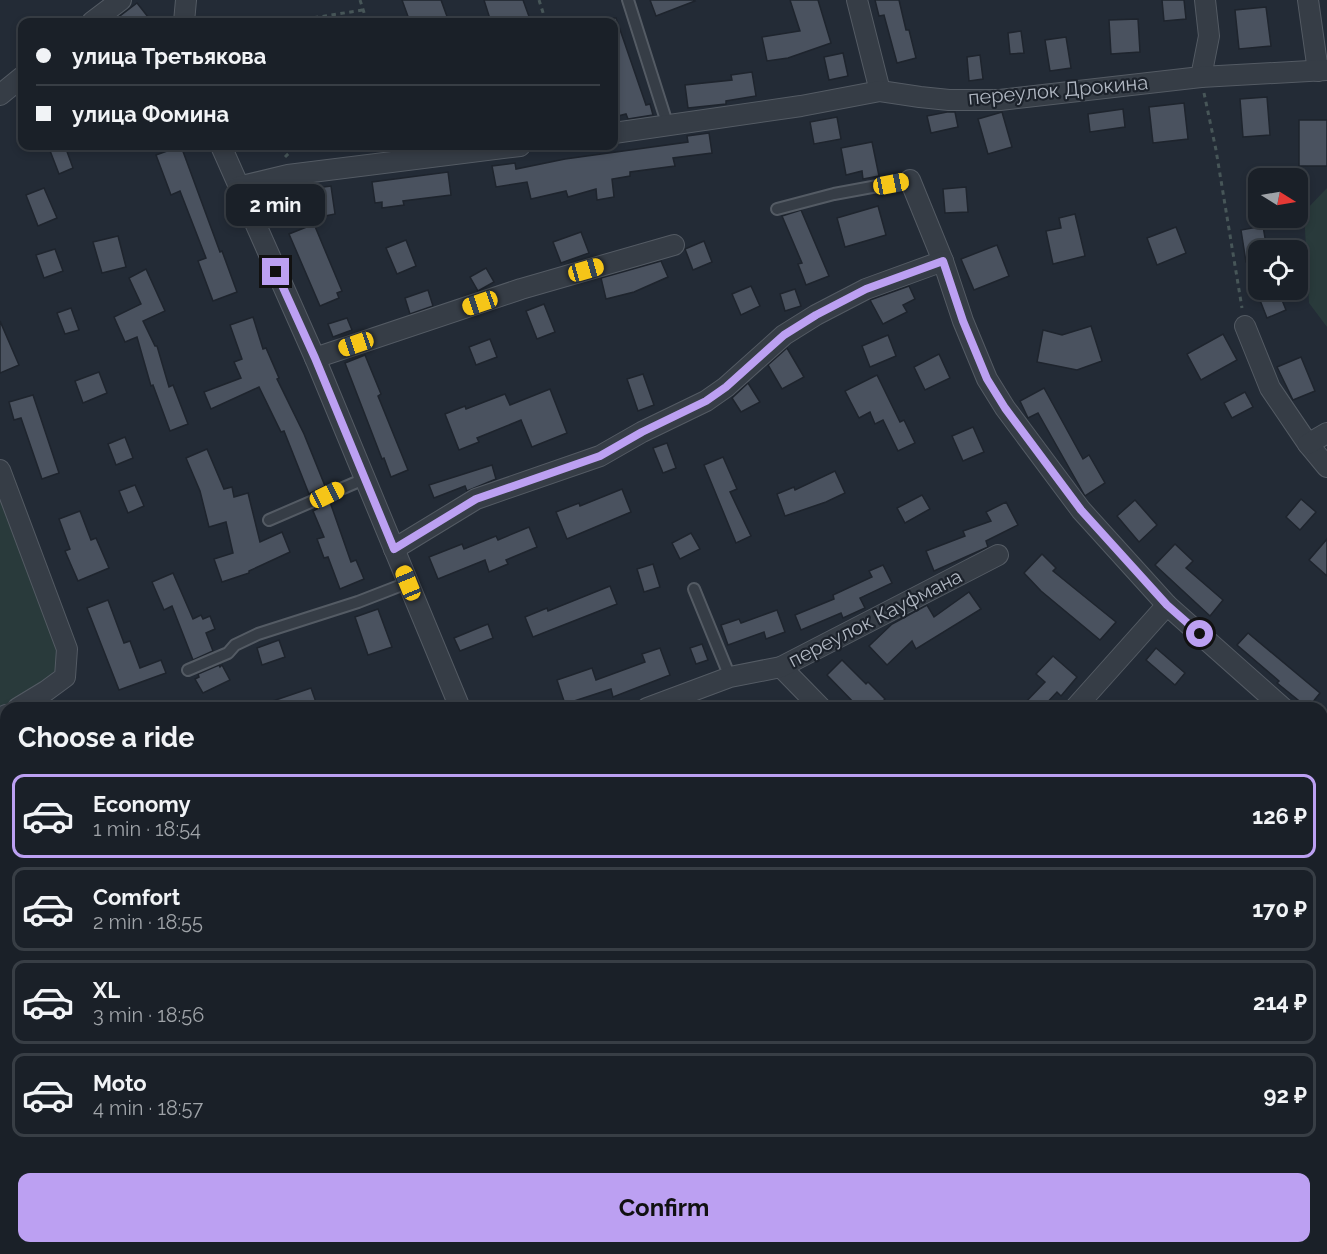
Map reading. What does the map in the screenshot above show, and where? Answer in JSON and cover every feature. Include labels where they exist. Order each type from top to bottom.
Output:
[{"type":"street","points":[[97,18],[121,0]]},
{"type":"street","points":[[184,18],[186,0]]},
{"type":"street","points":[[857,0],[880,91]]},
{"type":"street","points":[[1201,77],[1209,36],[1205,0]]},
{"type":"street","points":[[1308,0],[1323,70]]},
{"type":"street","name":"переулок Дрокина","points":[[618,132],[801,106],[880,91],[939,99],[1000,100],[1201,77],[1323,70]]},
{"type":"street","points":[[0,95],[18,81]]},
{"type":"street","points":[[223,150],[315,358],[363,479],[458,702]]},
{"type":"street","points":[[238,187],[288,175],[488,150]]},
{"type":"street","points":[[910,180],[987,379],[1005,408],[1081,510],[1167,605],[1276,702]]},
{"type":"street","points":[[315,358],[521,289],[674,245]]},
{"type":"street","points":[[394,549],[476,499],[600,456],[642,432],[706,401],[726,387],[784,335],[816,315],[866,289],[943,261]]},
{"type":"street","points":[[1245,326],[1270,388],[1308,444],[1327,467]]},
{"type":"street","points":[[1308,444],[1327,433]]},
{"type":"street","points":[[0,470],[67,649],[65,677],[28,702]]},
{"type":"street","name":"переулок Кауфмана","points":[[662,702],[729,676],[781,667],[998,555]]},
{"type":"street","points":[[1080,702],[1167,605]]},
{"type":"street","points":[[781,667],[815,702]]},
{"type":"lane","points":[[628,0],[668,126]]},
{"type":"lane","points":[[777,209],[834,194],[910,180]]},
{"type":"lane","points":[[269,520],[363,479]]},
{"type":"lane","points":[[188,670],[228,653],[235,645],[258,634],[358,602],[408,583]]},
{"type":"lane","points":[[694,589],[729,676]]},
{"type":"path","points":[[360,0],[366,18]]},
{"type":"path","points":[[539,0],[545,18]]},
{"type":"path","points":[[312,18],[363,10]]},
{"type":"path","points":[[1201,77],[1216,150],[1245,326]]},
{"type":"path","points":[[283,159],[292,150]]},
{"type":"shaded area","points":[[1327,188],[1327,327],[1309,303],[1308,240],[1306,240],[1305,228],[1308,228],[1308,208]]},
{"type":"shaded area","points":[[0,487],[76,648],[41,702],[0,702]]},
{"type":"building","points":[[402,0],[441,0],[448,18],[409,18]]},
{"type":"building","points":[[484,0],[523,0],[530,18],[490,18]]},
{"type":"building","points":[[650,0],[694,0],[695,1],[656,16]]},
{"type":"building","points":[[790,0],[818,0],[831,43],[788,58],[767,61],[762,37],[800,31]]},
{"type":"building","points":[[875,0],[899,0],[916,58],[897,63],[884,15],[879,16]]},
{"type":"building","points":[[1162,0],[1184,0],[1186,19],[1164,21]]},
{"type":"building","points":[[137,3],[149,18],[117,18]]},
{"type":"building","points":[[1266,7],[1271,46],[1239,49],[1235,10]]},
{"type":"building","points":[[1138,19],[1140,52],[1111,54],[1109,20]]},
{"type":"building","points":[[618,24],[646,105],[650,104],[653,115],[628,119],[626,114],[618,116]]},
{"type":"building","points":[[1021,31],[1024,53],[1010,54],[1008,33]]},
{"type":"building","points":[[1066,37],[1071,68],[1050,71],[1045,40]]},
{"type":"building","points":[[843,53],[848,76],[829,80],[824,57]]},
{"type":"building","points":[[980,55],[983,79],[969,81],[967,57]]},
{"type":"building","points":[[752,72],[756,96],[726,101],[726,104],[688,108],[685,85],[732,80],[731,75]]},
{"type":"building","points":[[1267,97],[1270,135],[1243,137],[1240,99]]},
{"type":"building","points":[[1184,103],[1188,139],[1153,143],[1149,107]]},
{"type":"building","points":[[1123,109],[1125,127],[1090,132],[1088,114]]},
{"type":"building","points":[[955,112],[958,127],[931,133],[927,116]]},
{"type":"building","points":[[1002,112],[1012,147],[988,154],[978,119]]},
{"type":"building","points":[[837,117],[841,139],[814,144],[810,122]]},
{"type":"building","points":[[1299,120],[1327,120],[1327,166],[1299,166]]},
{"type":"building","points":[[709,133],[712,153],[673,158],[675,166],[630,172],[630,176],[612,179],[614,197],[597,200],[596,189],[568,197],[566,191],[531,199],[527,182],[496,187],[492,166],[515,163],[516,169],[565,159],[688,142],[687,136]]},
{"type":"building","points":[[872,142],[879,176],[863,179],[862,171],[846,175],[841,148]]},
{"type":"building","points":[[50,150],[66,150],[73,168],[59,174]]},
{"type":"building","points":[[170,150],[182,150],[237,292],[213,301],[198,261],[206,258],[180,191],[171,195],[156,155]]},
{"type":"building","points":[[448,172],[451,195],[403,201],[404,205],[382,208],[382,202],[375,203],[372,182]]},
{"type":"building","points":[[331,186],[335,214],[320,217],[316,188]]},
{"type":"building","points":[[966,187],[968,212],[945,213],[943,189]]},
{"type":"building","points":[[44,188],[57,218],[38,226],[26,195]]},
{"type":"building","points":[[878,206],[886,235],[845,247],[837,218]]},
{"type":"building","points":[[801,210],[829,276],[806,285],[798,264],[802,263],[782,216]]},
{"type":"building","points":[[1075,214],[1085,256],[1053,264],[1046,231],[1061,228],[1059,218]]},
{"type":"building","points":[[314,224],[342,291],[337,293],[339,298],[320,306],[289,234]]},
{"type":"building","points":[[1176,227],[1186,253],[1157,265],[1147,238]]},
{"type":"building","points":[[1263,228],[1265,240],[1248,240],[1248,262],[1246,262],[1241,230]]},
{"type":"building","points":[[581,232],[589,253],[561,263],[553,242]]},
{"type":"building","points":[[118,236],[126,267],[102,273],[93,242]]},
{"type":"building","points":[[406,240],[416,266],[397,274],[386,248]]},
{"type":"building","points":[[704,241],[712,262],[693,270],[685,249]]},
{"type":"building","points":[[997,245],[1009,276],[974,290],[961,259]]},
{"type":"building","points":[[55,249],[63,271],[44,278],[36,255]]},
{"type":"building","points":[[661,261],[668,277],[634,292],[606,299],[601,278]]},
{"type":"building","points":[[486,268],[494,282],[478,291],[470,277]]},
{"type":"building","points":[[146,269],[165,311],[143,321],[157,346],[169,387],[173,385],[188,424],[170,431],[153,385],[151,386],[137,337],[125,342],[114,317],[141,304],[129,278]]},
{"type":"building","points":[[751,286],[760,306],[741,315],[732,294]]},
{"type":"building","points":[[909,286],[915,299],[903,305],[907,312],[883,324],[870,300]]},
{"type":"building","points":[[795,289],[801,306],[785,311],[780,294]]},
{"type":"building","points":[[428,290],[433,306],[410,314],[405,298]]},
{"type":"building","points":[[1260,300],[1282,300],[1286,310],[1267,318]]},
{"type":"building","points":[[544,304],[555,332],[537,339],[526,311]]},
{"type":"building","points":[[71,308],[79,330],[65,334],[57,313]]},
{"type":"building","points":[[253,317],[263,349],[266,348],[279,378],[277,379],[304,434],[325,486],[309,494],[284,431],[281,432],[259,387],[211,409],[204,392],[241,378],[234,362],[242,359],[230,325]]},
{"type":"building","points":[[347,318],[352,330],[333,337],[328,324]]},
{"type":"building","points":[[0,321],[19,365],[0,373]]},
{"type":"building","points":[[1091,326],[1102,361],[1077,370],[1037,362],[1043,330],[1062,335]]},
{"type":"building","points":[[1223,334],[1237,360],[1201,380],[1187,354]]},
{"type":"building","points":[[888,335],[896,356],[870,367],[862,346]]},
{"type":"building","points":[[490,339],[497,357],[476,365],[469,347]]},
{"type":"building","points":[[787,348],[804,377],[782,389],[768,365]]},
{"type":"building","points":[[939,354],[950,378],[925,390],[914,367]]},
{"type":"building","points":[[365,355],[381,394],[378,396],[408,470],[391,477],[345,363]]},
{"type":"building","points":[[1301,357],[1315,391],[1293,400],[1277,367]]},
{"type":"building","points":[[99,372],[107,393],[83,403],[75,381]]},
{"type":"building","points":[[643,374],[654,405],[638,411],[627,379]]},
{"type":"building","points":[[877,375],[900,422],[904,420],[915,443],[898,451],[883,420],[875,424],[870,412],[859,418],[845,391]]},
{"type":"building","points":[[748,383],[760,402],[741,412],[732,398]]},
{"type":"building","points":[[1044,388],[1083,459],[1089,455],[1105,483],[1085,496],[1038,413],[1028,418],[1020,401]]},
{"type":"building","points":[[550,389],[567,433],[532,447],[521,420],[477,438],[479,442],[459,450],[445,414],[465,406],[466,409],[505,394],[510,405]]},
{"type":"building","points":[[1245,392],[1253,407],[1232,418],[1224,403]]},
{"type":"building","points":[[33,395],[59,473],[42,479],[21,418],[14,420],[9,402]]},
{"type":"building","points":[[973,427],[984,452],[963,461],[952,436]]},
{"type":"building","points":[[125,437],[133,458],[116,465],[108,444]]},
{"type":"building","points":[[667,443],[676,468],[663,473],[653,448]]},
{"type":"building","points":[[207,449],[224,489],[232,487],[234,497],[248,493],[260,542],[282,532],[290,552],[249,573],[222,582],[214,559],[233,553],[226,522],[209,527],[200,491],[186,458]]},
{"type":"building","points":[[723,457],[737,489],[730,492],[751,536],[736,543],[704,465]]},
{"type":"building","points":[[492,465],[496,479],[467,491],[465,486],[434,498],[429,485]]},
{"type":"building","points":[[835,471],[845,493],[785,516],[777,494],[794,487],[795,490]]},
{"type":"building","points":[[135,485],[144,506],[128,513],[119,491]]},
{"type":"building","points":[[622,489],[631,512],[567,539],[556,512],[579,503],[580,506]]},
{"type":"building","points":[[922,495],[930,509],[905,523],[897,508]]},
{"type":"building","points":[[1301,499],[1316,512],[1300,530],[1286,517]]},
{"type":"building","points":[[1135,500],[1157,525],[1139,542],[1117,516]]},
{"type":"building","points":[[330,502],[351,562],[356,560],[364,579],[340,589],[328,557],[324,558],[317,539],[324,537],[313,511]]},
{"type":"building","points":[[1006,502],[1018,525],[986,541],[988,547],[934,571],[926,551],[965,536],[963,531],[991,521],[986,512]]},
{"type":"building","points":[[80,511],[91,540],[96,538],[109,568],[78,581],[65,551],[70,549],[59,519]]},
{"type":"building","points":[[529,527],[537,547],[506,560],[508,564],[489,572],[485,560],[438,579],[429,557],[462,544],[464,549],[496,536],[498,540]]},
{"type":"building","points":[[691,533],[700,549],[680,559],[672,543]]},
{"type":"building","points":[[1327,539],[1327,576],[1309,560]]},
{"type":"building","points":[[1175,544],[1193,561],[1186,568],[1223,600],[1210,616],[1155,565]]},
{"type":"building","points":[[1042,554],[1056,568],[1053,571],[1116,622],[1100,640],[1041,591],[1024,573]]},
{"type":"building","points":[[653,564],[660,587],[644,592],[637,569]]},
{"type":"building","points":[[883,565],[892,583],[860,598],[865,608],[843,618],[841,613],[801,630],[795,615],[834,599],[833,595],[872,577],[869,571]]},
{"type":"building","points":[[173,573],[193,619],[201,615],[203,619],[210,616],[215,629],[206,633],[213,651],[193,660],[172,606],[164,610],[152,582]]},
{"type":"building","points":[[610,586],[617,604],[533,637],[525,617],[547,608],[548,611]]},
{"type":"building","points":[[969,592],[981,609],[916,649],[912,641],[887,665],[869,646],[892,624],[927,605],[934,617]]},
{"type":"building","points":[[108,600],[124,643],[130,641],[140,668],[161,660],[166,673],[119,690],[87,608]]},
{"type":"building","points":[[378,609],[392,647],[368,655],[355,617]]},
{"type":"building","points":[[777,610],[785,632],[766,639],[764,632],[728,645],[721,625],[739,619],[741,623]]},
{"type":"building","points":[[488,624],[493,638],[460,651],[454,638]]},
{"type":"building","points":[[1248,633],[1320,693],[1313,702],[1301,702],[1237,645]]},
{"type":"building","points":[[279,640],[285,657],[262,665],[257,648]]},
{"type":"building","points":[[702,644],[708,660],[696,664],[690,648]]},
{"type":"building","points":[[660,648],[670,675],[613,697],[611,689],[571,702],[564,702],[557,680],[592,668],[596,680],[645,662],[642,654]]},
{"type":"building","points":[[1156,648],[1185,673],[1175,685],[1146,660]]},
{"type":"building","points":[[1053,656],[1077,677],[1061,696],[1057,692],[1048,702],[1026,702],[1045,682],[1036,674]]},
{"type":"building","points":[[842,660],[885,699],[882,702],[853,702],[827,675]]},
{"type":"building","points":[[219,665],[220,667],[222,665],[230,680],[203,693],[195,679],[199,677],[198,674]]},
{"type":"building","points":[[311,688],[316,702],[270,702]]},
{"type":"route","points":[[276,272],[315,358],[363,479],[394,549],[476,499],[600,456],[642,432],[706,401],[726,387],[784,335],[816,315],[866,289],[943,261],[963,321],[987,379],[1005,408],[1081,510],[1167,605],[1200,634]]}]
